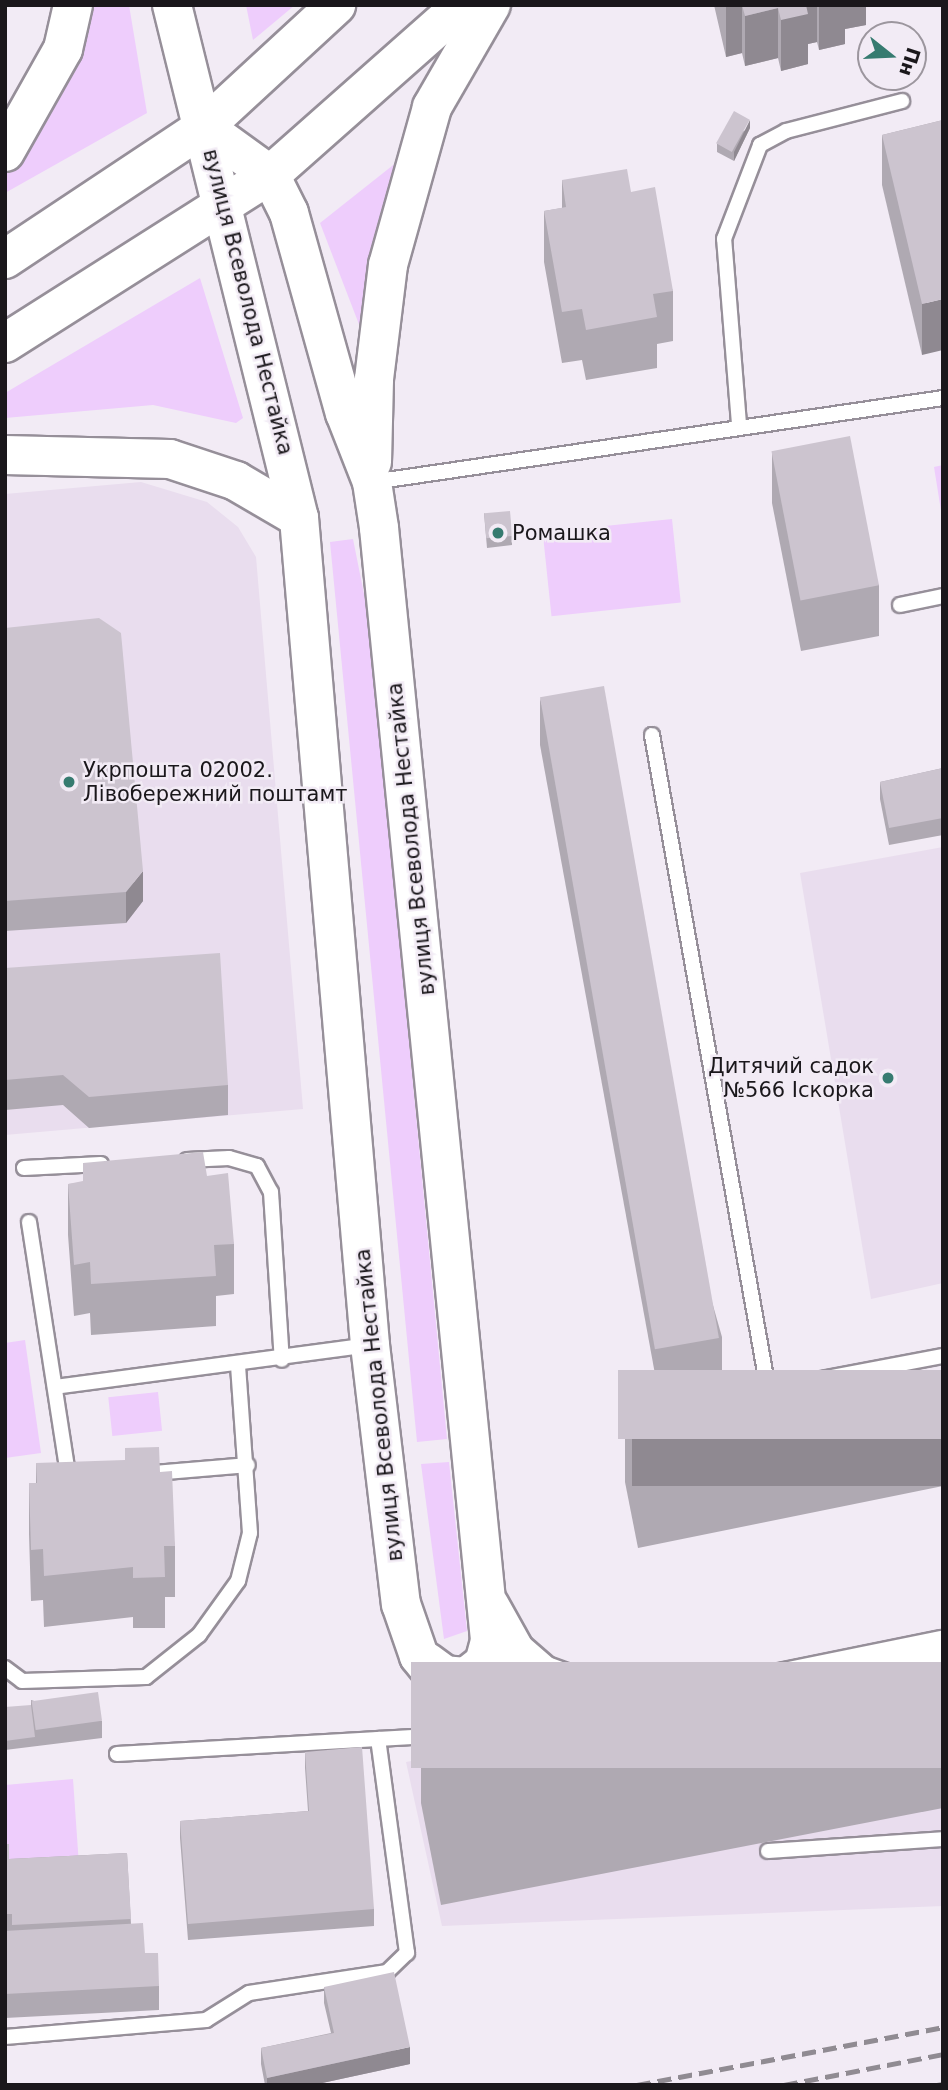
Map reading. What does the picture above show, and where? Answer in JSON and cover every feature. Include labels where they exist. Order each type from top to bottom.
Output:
[{"type":"street","points":[[5,152],[63,49],[73,5]]},
{"type":"street","points":[[172,5],[204,127]]},
{"type":"street","points":[[5,259],[204,127],[336,5]]},
{"type":"street","points":[[5,343],[270,175],[462,5]]},
{"type":"street","points":[[372,482],[374,379],[388,265],[432,107],[491,5]]},
{"type":"street","name":"вулиця Всеволода Нестайка","points":[[204,127],[270,175],[289,213],[345,414],[372,482],[486,1594]]},
{"type":"street","name":"вулиця Всеволода Нестайка","points":[[204,127],[299,518],[370,1345],[401,1604],[419,1656],[443,1686],[475,1704],[546,1724],[641,1711],[943,1650]]},
{"type":"street","points":[[5,455],[170,459],[236,481],[299,518]]},
{"type":"street","points":[[419,1656],[445,1675],[466,1677],[484,1662],[486,1594]]},
{"type":"street","points":[[486,1594],[496,1624],[543,1675],[641,1711]]},
{"type":"lane","points":[[739,424],[724,239],[760,145],[786,131],[902,101]]},
{"type":"lane","points":[[372,482],[739,424],[943,398]]},
{"type":"lane","points":[[900,605],[943,596]]},
{"type":"lane","points":[[652,735],[768,1389],[943,1356]]},
{"type":"lane","points":[[175,1161],[229,1158],[257,1167],[271,1192],[282,1360]]},
{"type":"lane","points":[[24,1168],[120,1163]]},
{"type":"lane","points":[[29,1222],[68,1480],[82,1479]]},
{"type":"lane","points":[[55,1387],[238,1367],[370,1345]]},
{"type":"lane","points":[[5,1668],[22,1681],[146,1677],[199,1635],[238,1581],[250,1533],[248,1465],[238,1367]]},
{"type":"lane","points":[[137,1474],[248,1465]]},
{"type":"lane","points":[[117,1754],[378,1739],[443,1731],[475,1704]]},
{"type":"lane","points":[[5,2037],[206,2020],[249,1993],[387,1972],[407,1953],[378,1739]]},
{"type":"lane","points":[[768,1852],[943,1839]]},
{"type":"shaded area","points":[[95,5],[129,5],[147,113],[5,193],[5,166],[79,57]]},
{"type":"shaded area","points":[[246,5],[295,5],[253,40]]},
{"type":"shaded area","points":[[397,162],[360,327],[320,223]]},
{"type":"shaded area","points":[[200,278],[243,418],[236,423],[153,405],[5,418],[5,393]]},
{"type":"shaded area","points":[[943,465],[943,523],[934,467]]},
{"type":"shaded area","points":[[141,482],[207,502],[238,527],[256,557],[303,1109],[5,1135],[5,494]]},
{"type":"shaded area","points":[[672,519],[681,603],[551,616],[543,533]]},
{"type":"shaded area","points":[[353,539],[368,614],[447,1439],[417,1442],[330,542]]},
{"type":"shaded area","name":"Дитячий садок №566 Іскорка","points":[[943,847],[943,1283],[871,1299],[800,873]]},
{"type":"shaded area","points":[[25,1340],[41,1453],[5,1458],[5,1343]]},
{"type":"shaded area","points":[[158,1392],[162,1431],[112,1436],[108,1397]]},
{"type":"shaded area","points":[[449,1462],[467,1631],[444,1639],[421,1464]]},
{"type":"shaded area","points":[[943,1662],[943,1906],[442,1926],[406,1762]]},
{"type":"shaded area","points":[[73,1779],[80,1880],[5,1868],[5,1785]]},
{"type":"building","points":[[742,5],[806,5],[808,14],[781,20],[778,8],[745,16]]},
{"type":"building","points":[[734,111],[750,120],[732,152],[716,143]]},
{"type":"building","points":[[943,120],[943,299],[922,304],[882,135]]},
{"type":"building","points":[[627,169],[631,192],[655,187],[673,291],[653,294],[657,317],[586,330],[582,309],[562,312],[544,211],[566,207],[562,180]]},
{"type":"building","points":[[850,436],[879,585],[800,600],[771,451]]},
{"type":"building","name":"Ромашка","points":[[510,511],[512,536],[486,538],[484,513]]},
{"type":"building","name":"Укрпошта 02002. Лівобережний поштамт","points":[[99,618],[121,633],[143,871],[126,892],[5,901],[5,628]]},
{"type":"building","points":[[604,686],[719,1338],[655,1349],[540,697]]},
{"type":"building","points":[[943,768],[943,818],[889,828],[880,782]]},
{"type":"building","points":[[220,953],[228,1085],[89,1097],[63,1075],[5,1080],[5,968]]},
{"type":"building","points":[[203,1152],[207,1176],[228,1173],[234,1244],[214,1245],[216,1276],[91,1284],[90,1262],[74,1265],[68,1184],[83,1181],[83,1163]]},
{"type":"building","points":[[618,1370],[943,1370],[943,1439],[618,1439]]},
{"type":"building","points":[[159,1447],[160,1472],[172,1471],[175,1546],[164,1546],[165,1577],[133,1578],[133,1567],[44,1576],[43,1549],[31,1550],[29,1483],[37,1483],[36,1463],[125,1460],[125,1448]]},
{"type":"building","points":[[411,1662],[943,1662],[943,1768],[411,1768]]},
{"type":"building","points":[[98,1692],[102,1721],[36,1730],[32,1701]]},
{"type":"building","points":[[31,1705],[35,1737],[5,1741],[5,1707]]},
{"type":"building","points":[[362,1747],[374,1909],[188,1924],[180,1821],[309,1811],[305,1752]]},
{"type":"building","points":[[5,1844],[9,1844],[9,1859],[127,1853],[131,1919],[12,1925],[12,1914],[5,1914]]},
{"type":"building","points":[[143,1923],[145,1953],[158,1953],[159,1986],[5,1994],[5,1931]]},
{"type":"building","points":[[394,1972],[410,2047],[267,2078],[261,2048],[334,2033],[324,1987]]},
{"type":"railway","points":[[637,2085],[943,2027]]},
{"type":"railway","points":[[784,2085],[943,2054]]},
{"type":"railway","points":[[937,2085],[943,2084]]},
{"type":"place","name":"Ромашка","points":[[498,533]]},
{"type":"place","name":"Укрпошта 02002. Лівобережний поштамт","points":[[69,782]]},
{"type":"place","name":"Дитячий садок №566 Іскорка","points":[[888,1078]]}]
